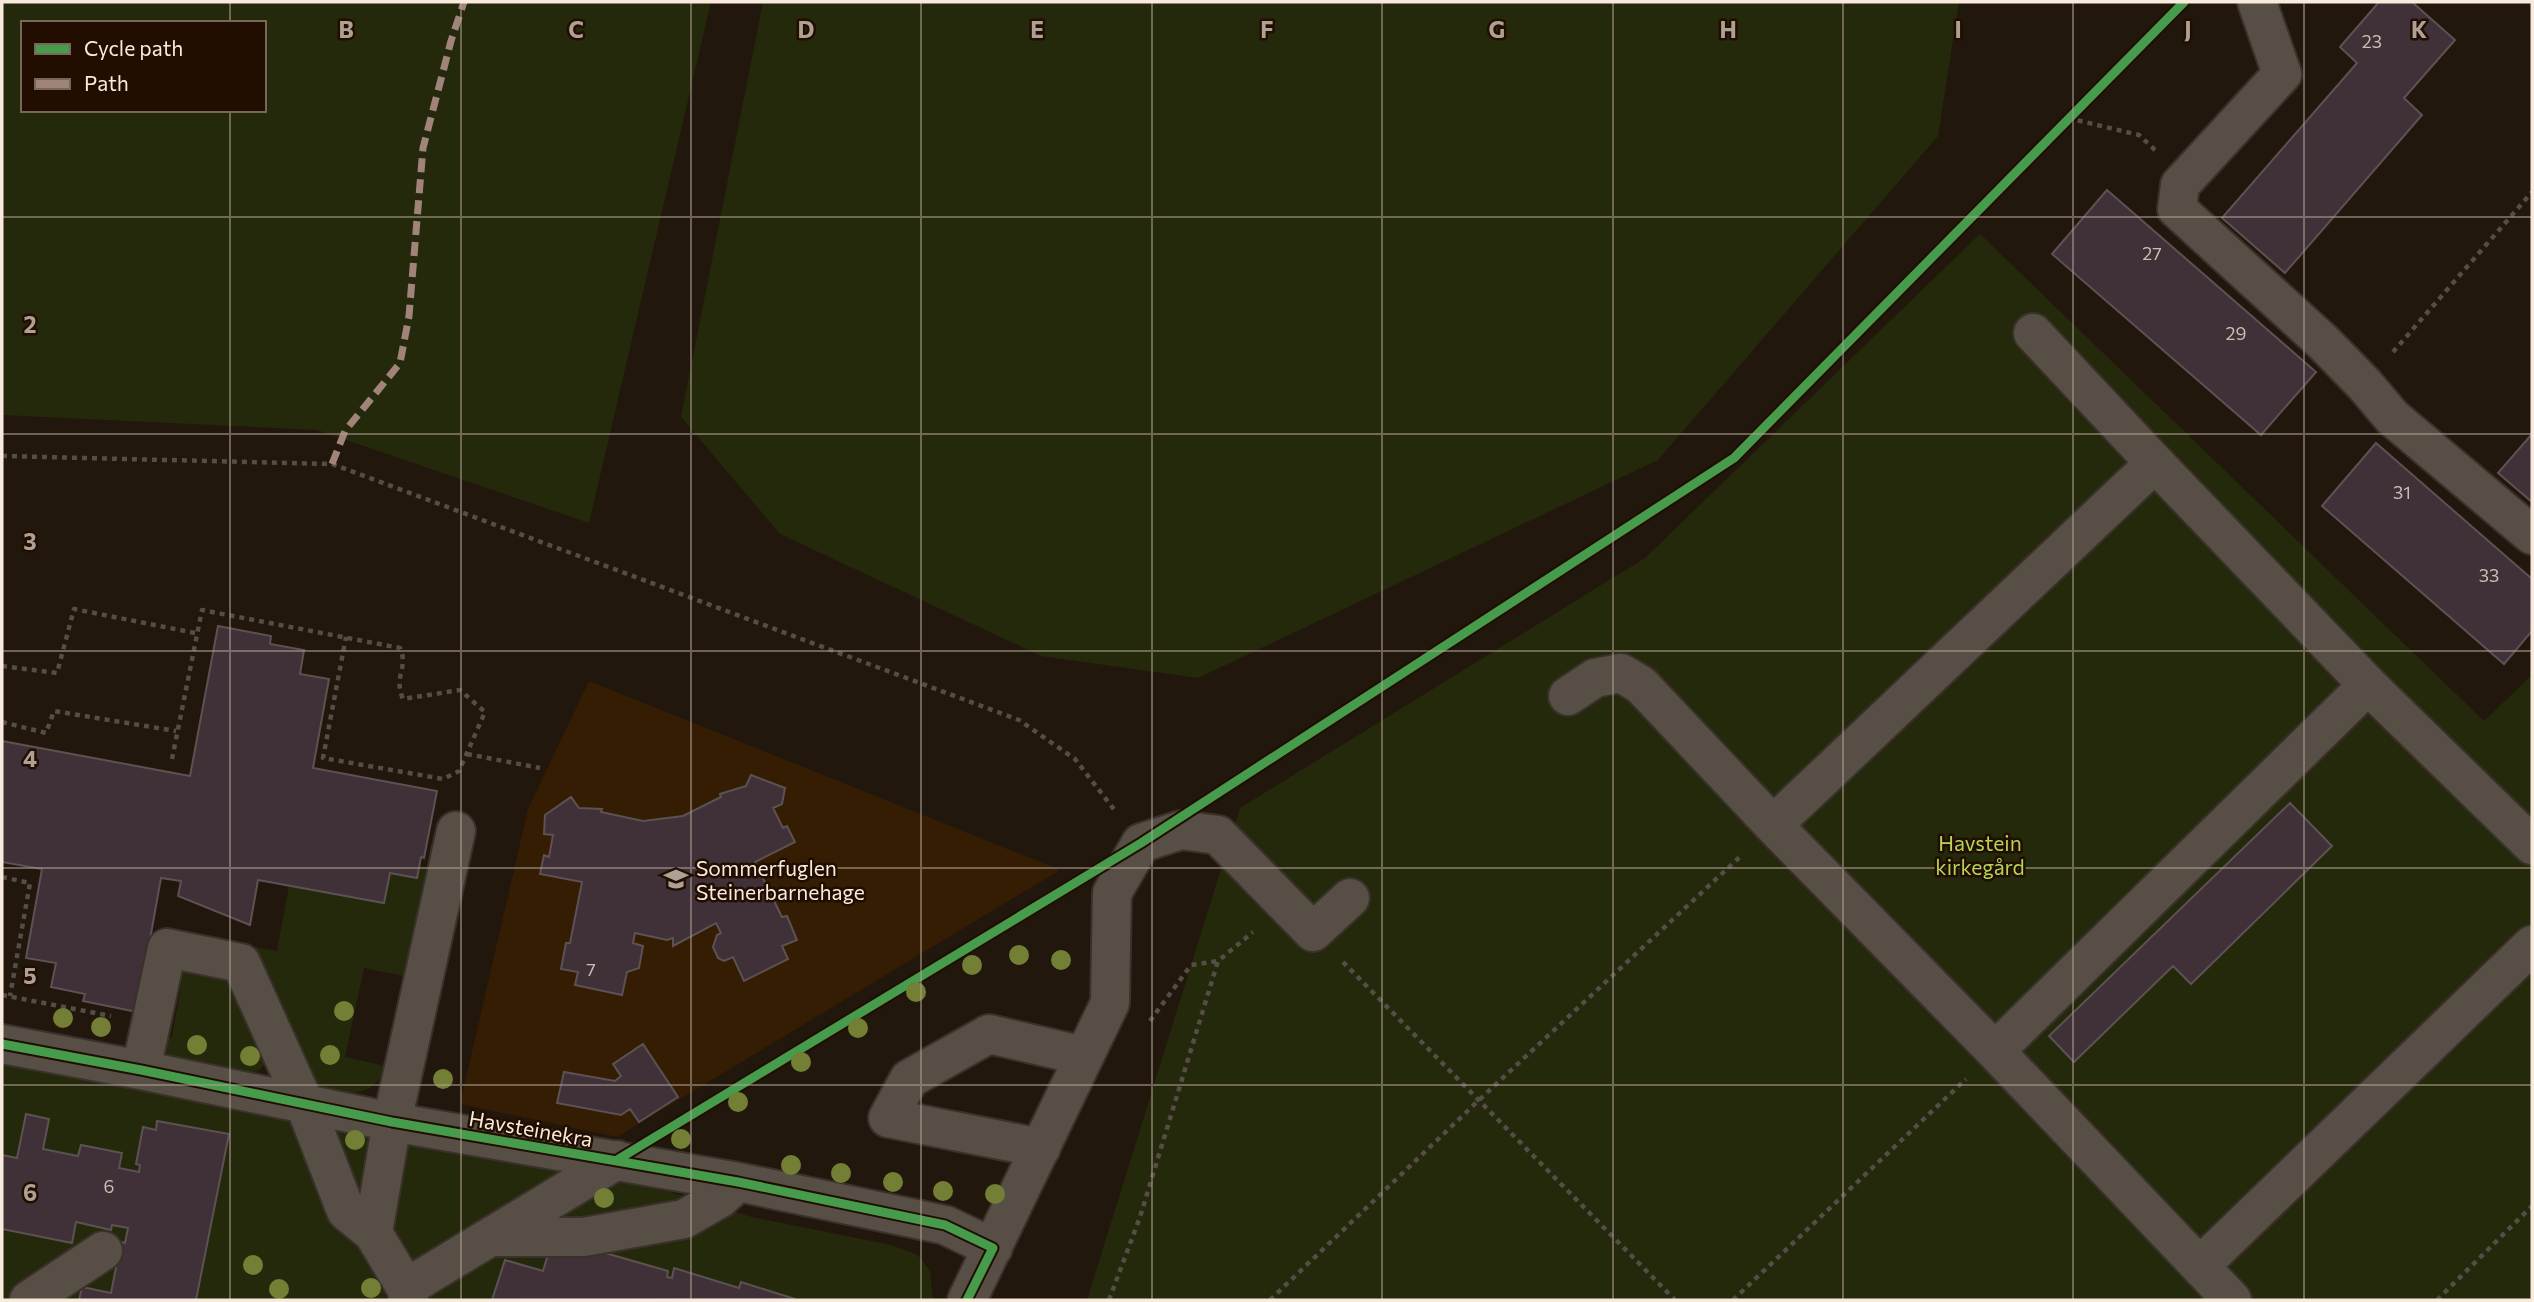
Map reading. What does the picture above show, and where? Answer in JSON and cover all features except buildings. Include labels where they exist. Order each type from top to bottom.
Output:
[{"type":"street","points":[[2257,2],[2282,74],[2180,185],[2177,209],[2323,342],[2392,417],[2532,535]]},
{"type":"street","points":[[2033,333],[2368,685],[2532,845]]},
{"type":"street","points":[[1773,825],[2155,463]]},
{"type":"street","points":[[1568,696],[1595,678],[1621,673],[1641,685],[2232,1300]]},
{"type":"street","points":[[1995,1051],[2368,685]]},
{"type":"street","points":[[967,1300],[1110,1003],[1112,893],[1141,843],[1181,830],[1218,835],[1313,932],[1350,898]]},
{"type":"street","points":[[373,1233],[392,1122],[456,831]]},
{"type":"street","points":[[2200,1266],[2532,945]]},
{"type":"street","name":"Havsteinekra","points":[[141,1070],[167,948],[241,963],[305,1105],[346,1211],[373,1233],[408,1294],[491,1237],[617,1160]]},
{"type":"street","points":[[1041,1147],[888,1118],[909,1079],[989,1034],[1084,1056]]},
{"type":"street","name":"Havsteinekra","points":[[2,1044],[392,1122],[738,1182],[945,1225],[993,1248]]},
{"type":"street","points":[[491,1237],[584,1237],[684,1220],[719,1199],[738,1182]]},
{"type":"street","points":[[29,1300],[103,1251]]},
{"type":"street","points":[[2,1298],[12,1300]]},
{"type":"path","points":[[2059,128],[2078,109]]},
{"type":"path","points":[[2068,118],[2139,135],[2186,179]]},
{"type":"path","points":[[2365,385],[2532,192]]},
{"type":"path","points":[[2,456],[332,464],[1019,720],[1075,759],[1141,843]]},
{"type":"path","points":[[2,666],[57,673],[74,609],[195,632]]},
{"type":"path","points":[[172,759],[195,632],[202,610],[346,637],[400,648],[404,658],[397,686],[404,699],[460,690],[485,712],[459,771],[443,779],[323,758],[346,637]]},
{"type":"path","points":[[2,722],[46,733],[54,711],[176,731]]},
{"type":"path","points":[[467,754],[540,768]]},
{"type":"path","points":[[1270,1300],[1773,825]]},
{"type":"path","points":[[2,877],[30,883],[10,996]]},
{"type":"path","points":[[1109,1300],[1140,1217],[1219,961],[1286,905]]},
{"type":"path","points":[[1313,932],[1675,1300]]},
{"type":"path","points":[[2,995],[151,1024]]},
{"type":"path","points":[[1733,1300],[1995,1051]]},
{"type":"path","points":[[2437,1300],[2532,1206]]},
{"type":"shaded area","points":[[589,681],[1060,870],[617,1137],[460,1104],[528,809]]},
{"type":"green space","points":[[2,2],[711,2],[589,523],[317,430],[2,415]]},
{"type":"green space","points":[[763,2],[1959,2],[1938,136],[1658,460],[1198,678],[1041,656],[780,534],[681,417]]},
{"type":"green space","name":"Havstein kirkegård","points":[[1980,234],[2484,721],[2532,675],[2532,1300],[1087,1300],[1240,808],[1645,558]]},
{"type":"green space","points":[[419,866],[430,869],[409,977],[364,968],[345,1057],[386,1066],[373,1086],[360,1092],[330,1090],[313,1081],[302,1065],[253,947],[277,951],[289,886],[384,903],[390,873],[417,878]]},
{"type":"green space","points":[[179,969],[227,977],[266,1061],[260,1069],[245,1074],[174,1059],[166,1052],[163,1036],[172,1037],[182,980],[173,978]]},
{"type":"green space","points":[[2,1060],[666,1191],[752,1217],[891,1245],[918,1255],[930,1271],[933,1300],[2,1300]]},
{"type":"marked path","points":[[332,464],[345,431],[400,363],[409,316],[423,148],[464,2]]},
{"type":"cycle path","points":[[617,1160],[1141,843],[1734,458],[2184,2]]},
{"type":"cycle path","points":[[2,1044],[392,1122],[738,1182],[945,1225],[993,1248],[967,1300]]},
{"type":"place","name":"Sommerfuglen Steinerbarnehage","points":[[676,879]]}]
